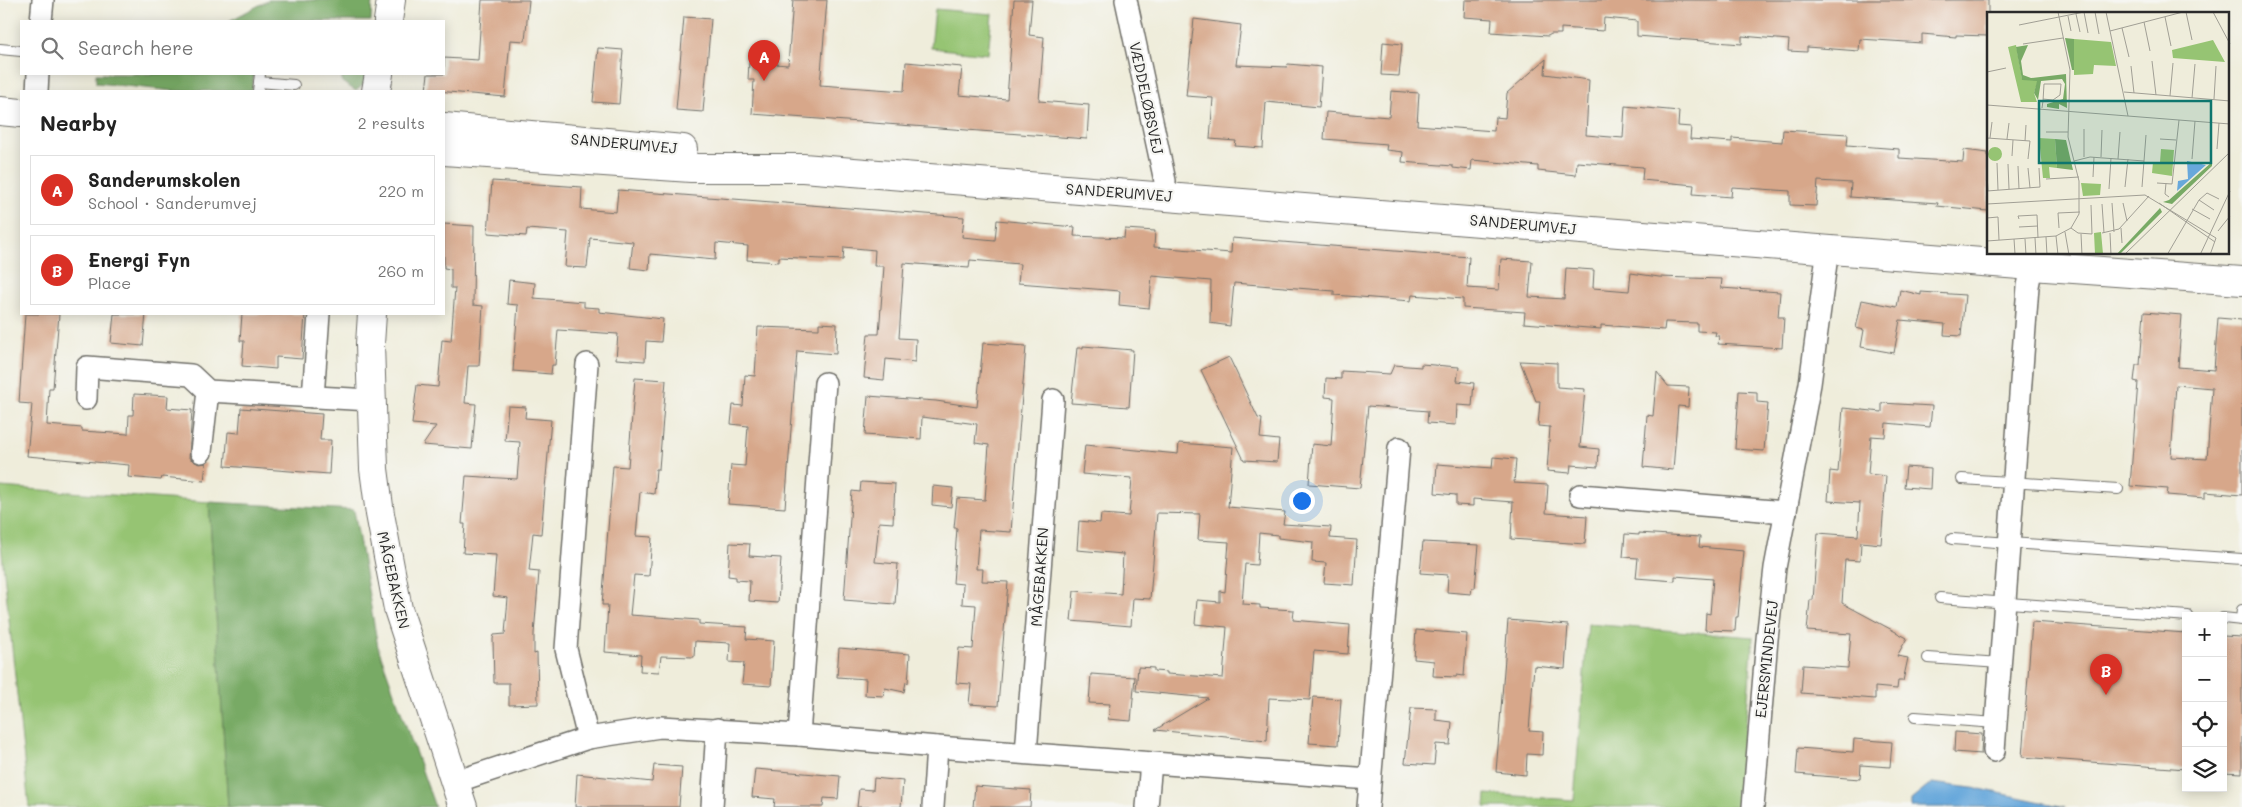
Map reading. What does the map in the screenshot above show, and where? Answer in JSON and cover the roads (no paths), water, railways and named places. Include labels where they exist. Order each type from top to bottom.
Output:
[{"type":"street","points":[[41,20],[43,0]]},
{"type":"street","name":"VÆDDELØBSVEJ","points":[[1126,0],[1166,181],[1164,196]]},
{"type":"street","points":[[37,90],[38,75]]},
{"type":"street","points":[[376,90],[379,75]]},
{"type":"street","points":[[395,75],[396,90]]},
{"type":"street","points":[[0,95],[20,96]]},
{"type":"street","points":[[0,111],[20,113]]},
{"type":"street","name":"SANDERUMVEJ","points":[[445,127],[737,154],[803,168]]},
{"type":"street","name":"SANDERUMVEJ","points":[[445,151],[691,168],[803,168],[1828,248],[2032,266],[2242,280]]},
{"type":"street","name":"EJERSMINDEVEJ","points":[[1753,807],[1775,568],[1810,384],[1828,248]]},
{"type":"street","points":[[1994,751],[2032,266]]},
{"type":"street","points":[[313,397],[319,315]]},
{"type":"street","name":"MÅGEBAKKEN","points":[[372,315],[374,469],[380,514],[398,609],[459,795],[588,738],[660,727],[799,735],[1370,779]]},
{"type":"street","points":[[587,364],[566,650],[588,738]]},
{"type":"street","points":[[86,399],[87,367],[191,375],[208,391],[372,400]]},
{"type":"street","points":[[799,735],[825,383]]},
{"type":"street","points":[[202,452],[208,391]]},
{"type":"street","name":"MÅGEBAKKEN","points":[[1026,753],[1053,400]]},
{"type":"street","points":[[1368,807],[1398,448]]},
{"type":"street","points":[[1580,495],[1786,512]]},
{"type":"street","points":[[712,807],[717,729]]},
{"type":"street","points":[[933,807],[937,747]]},
{"type":"street","points":[[1147,807],[1151,762]]},
{"type":"lane","points":[[0,49],[20,51]]},
{"type":"lane","points":[[259,82],[294,85]]},
{"type":"lane","points":[[1962,478],[2118,490]]},
{"type":"lane","points":[[1952,539],[2242,559]]},
{"type":"lane","points":[[1940,598],[2182,616]]},
{"type":"lane","points":[[2227,618],[2242,616]]},
{"type":"lane","points":[[1928,658],[2000,663]]},
{"type":"lane","points":[[1914,718],[1996,723]]},
{"type":"water","points":[[1932,783],[1980,789],[2065,807],[1911,807],[1911,800]]},
{"type":"place","name":"Sanderumskolen","points":[[764,81]]},
{"type":"place","name":"Energi Fyn","points":[[2106,695]]}]
